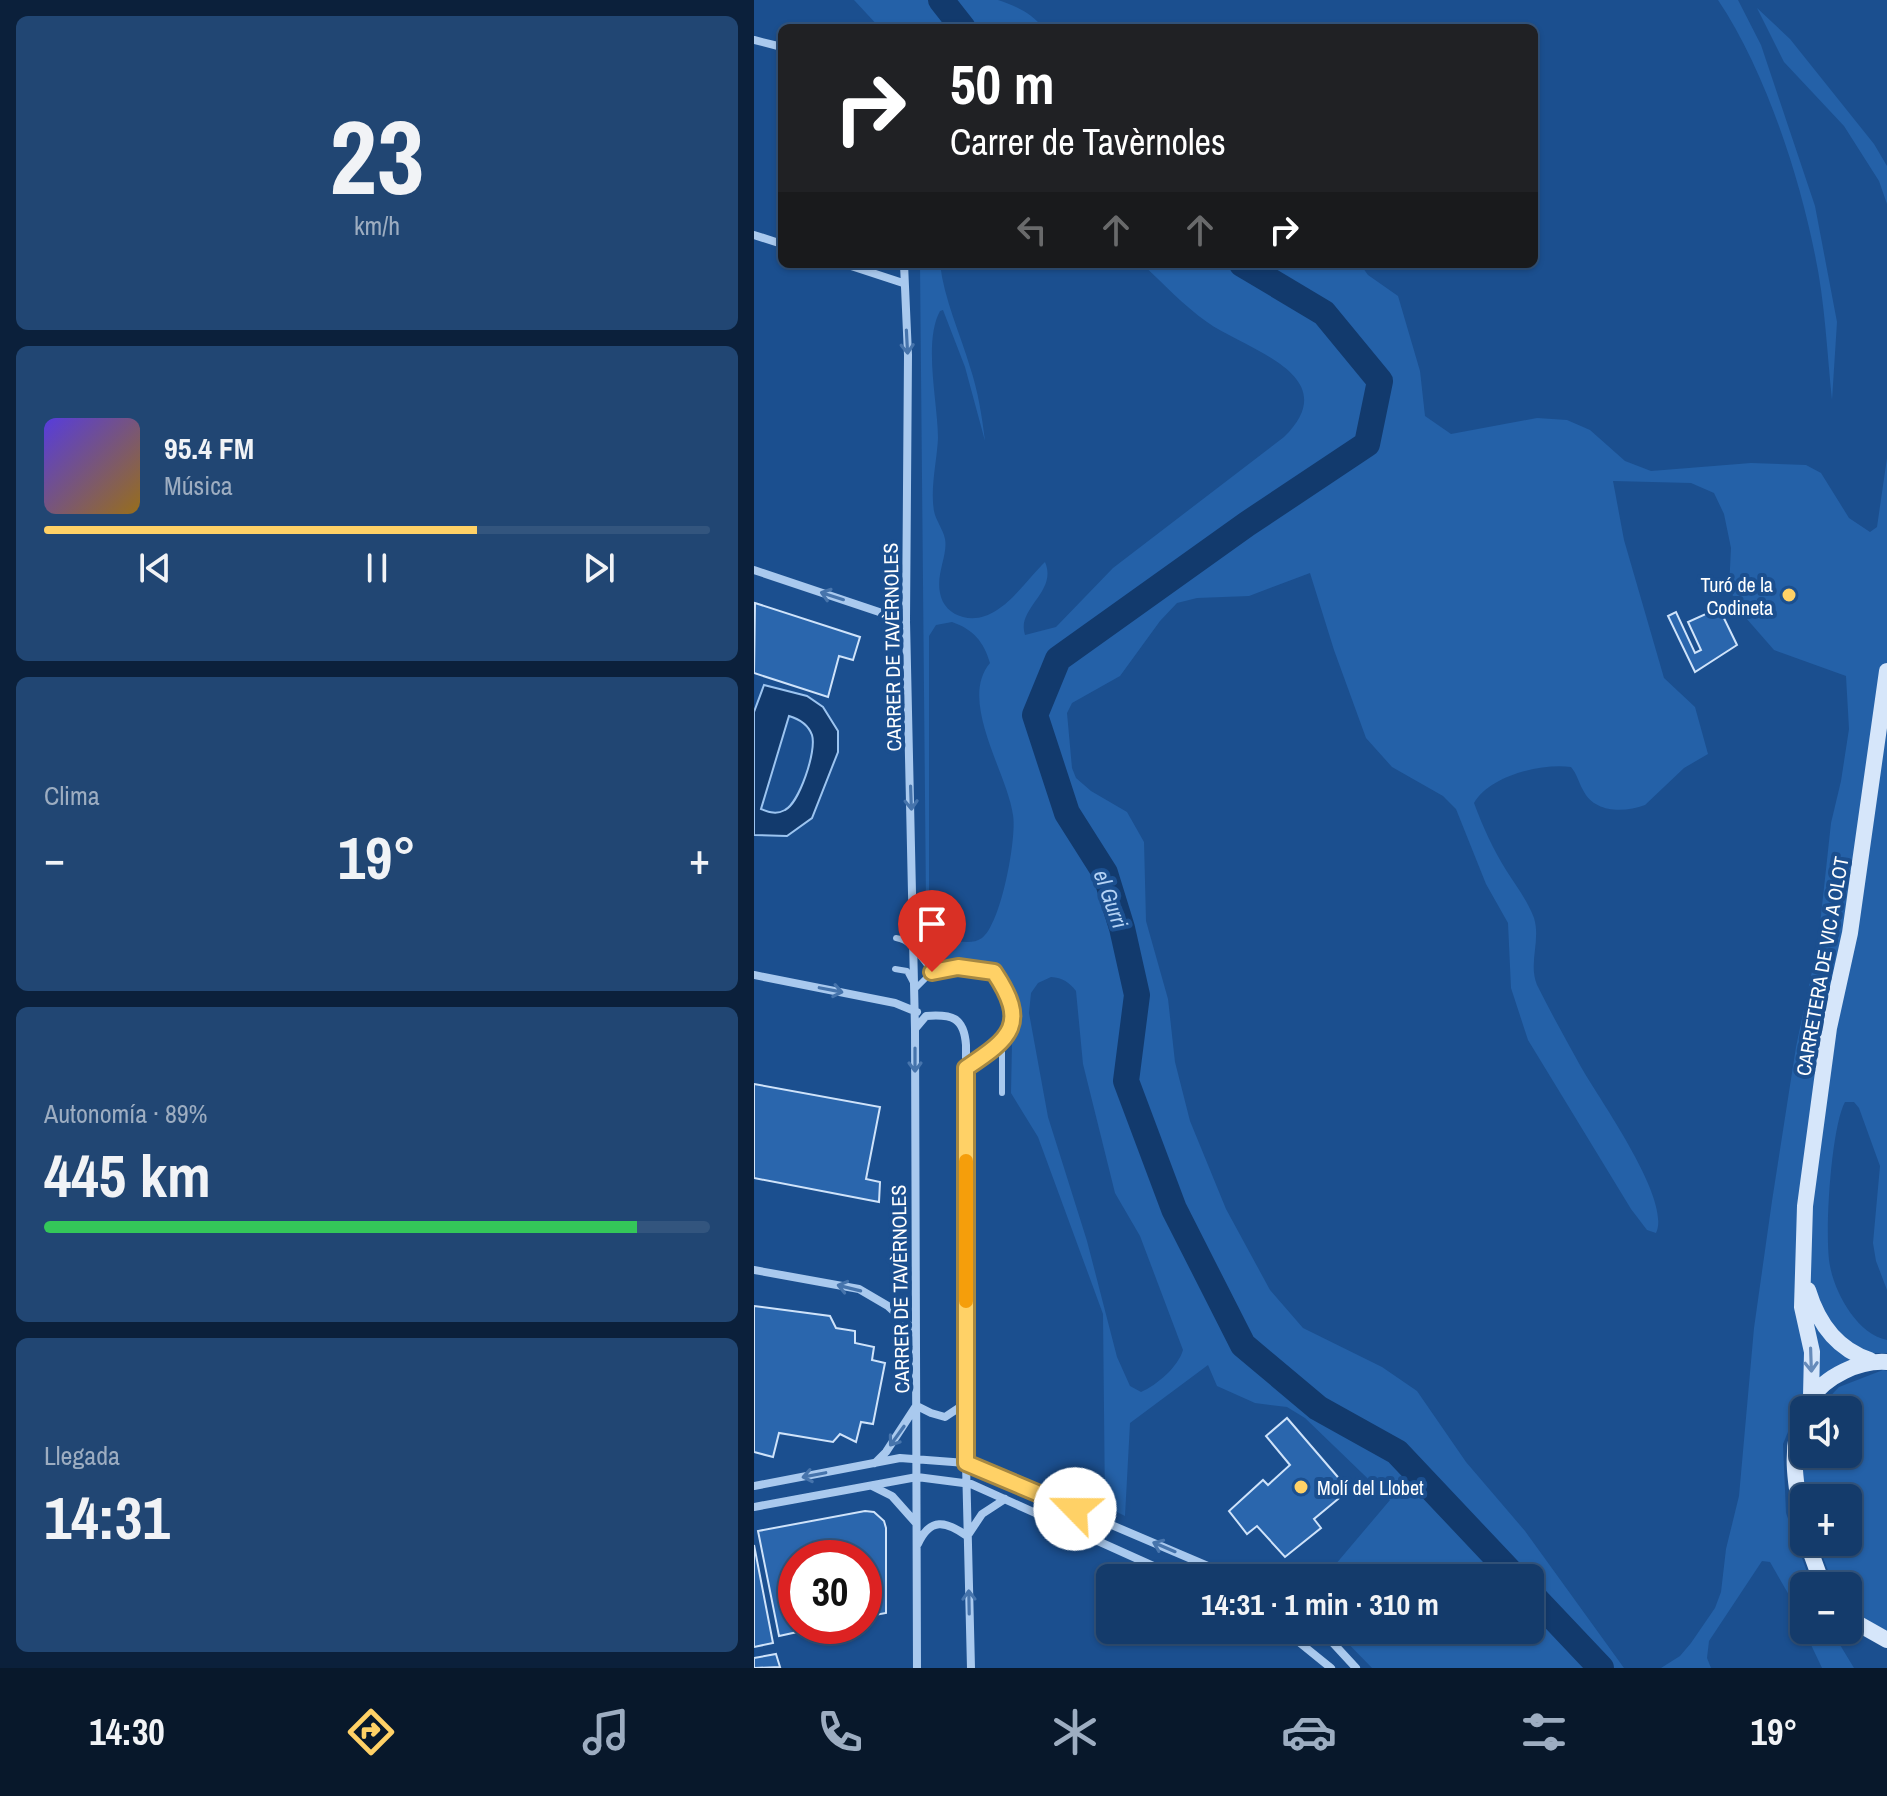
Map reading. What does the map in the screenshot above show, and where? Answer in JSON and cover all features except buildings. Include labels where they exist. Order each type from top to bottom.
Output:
[{"type":"street","points":[[754,40],[778,46]]},
{"type":"street","points":[[754,235],[778,243]]},
{"type":"street","points":[[857,268],[903,283]]},
{"type":"street","name":"CARRER DE TAVÈRNOLES","points":[[904,268],[908,355],[906,621],[916,988],[914,1330],[917,1668]]},
{"type":"street","points":[[754,570],[906,621]]},
{"type":"street","name":"CARRETERA DE VIC A OLOT","points":[[1808,1396],[1812,1352],[1802,1307],[1805,1206],[1829,1028],[1850,933],[1887,671]]},
{"type":"street","points":[[754,975],[895,1003],[926,1016],[945,1014],[956,1020],[965,1031],[966,1484],[971,1668]]},
{"type":"street","points":[[915,1029],[926,1016]]},
{"type":"street","name":"CARRETERA DE VIC A OLOT","points":[[1803,1269],[1816,1312],[1827,1333],[1855,1356],[1878,1361]]},
{"type":"street","points":[[754,1270],[859,1289],[888,1306],[914,1330]]},
{"type":"street","points":[[1817,1396],[1839,1374],[1878,1361]]},
{"type":"street","name":"CARRER DE TAVÈRNOLES","points":[[917,1406],[945,1417],[960,1407],[966,1392]]},
{"type":"street","name":"CARRER DE TAVÈRNOLES","points":[[874,1463],[886,1452],[917,1406]]},
{"type":"street","points":[[754,1486],[900,1458],[966,1463],[1203,1564]]},
{"type":"street","points":[[754,1507],[917,1477],[966,1484],[1149,1564]]},
{"type":"street","points":[[872,1485],[892,1496],[916,1523]]},
{"type":"street","points":[[967,1536],[982,1514],[1005,1499]]},
{"type":"street","points":[[915,1551],[923,1533],[934,1524],[952,1525],[967,1536]]},
{"type":"street","points":[[1862,1627],[1885,1641]]},
{"type":"street","points":[[1301,1644],[1331,1668]]},
{"type":"street","points":[[1334,1644],[1356,1668]]},
{"type":"lane","points":[[896,938],[903,939],[915,950],[932,972]]},
{"type":"lane","points":[[895,969],[907,971],[916,988],[932,972],[958,967],[994,972],[1010,995],[1013,1019],[1002,1043],[1002,1093]]},
{"type":"lane","points":[[966,1068],[1002,1043]]},
{"type":"lane","points":[[1089,1497],[1098,1519]]},
{"type":"shaded area","points":[[854,0],[998,0],[1023,11],[1039,24],[876,24]]},
{"type":"shaded area","points":[[1718,0],[1738,0],[1761,45],[1815,206],[1837,322],[1832,400],[1818,273],[1800,191],[1765,89],[1735,27]]},
{"type":"shaded area","points":[[1757,8],[1790,39],[1874,144],[1887,166],[1887,204],[1879,181],[1844,126],[1784,62]]},
{"type":"shaded area","points":[[920,268],[941,268],[975,385],[985,441],[965,367],[943,310],[940,311],[935,324],[932,356],[938,438],[933,502],[945,545],[939,586],[941,597],[948,608],[959,616],[976,618],[988,615],[1009,600],[1045,562],[1048,573],[1046,582],[1026,616],[1025,635],[1056,627],[1113,568],[1284,437],[1300,415],[1304,397],[1298,381],[1284,367],[1207,322],[1146,268],[1363,268],[1398,296],[1420,371],[1425,416],[1451,434],[1537,418],[1567,420],[1590,430],[1625,461],[1651,471],[1751,463],[1806,465],[1821,473],[1849,518],[1870,532],[1877,527],[1887,458],[1887,1290],[1873,1243],[1880,1166],[1854,1102],[1845,1102],[1836,1134],[1830,1182],[1828,1252],[1842,1300],[1866,1330],[1887,1340],[1887,1353],[1870,1353],[1806,1388],[1803,1396],[1790,1396],[1790,1427],[1783,1444],[1790,1556],[1801,1556],[1807,1572],[1790,1572],[1790,1597],[1770,1562],[1762,1561],[1709,1641],[1707,1658],[1711,1668],[1661,1668],[1680,1656],[1691,1643],[1715,1608],[1721,1592],[1726,1549],[1739,1496],[1754,1328],[1772,1201],[1796,1047],[1818,943],[1831,823],[1849,729],[1846,676],[1774,650],[1746,618],[1729,589],[1731,548],[1724,514],[1714,493],[1691,483],[1613,481],[1624,540],[1664,678],[1695,707],[1708,754],[1684,768],[1645,805],[1637,808],[1610,809],[1594,803],[1571,767],[1559,766],[1517,773],[1503,779],[1491,785],[1474,803],[1497,854],[1534,918],[1537,985],[1644,1174],[1654,1198],[1658,1218],[1656,1233],[1647,1230],[1631,1209],[1528,1040],[1511,988],[1508,923],[1486,884],[1456,809],[1443,796],[1392,767],[1366,738],[1310,573],[1249,596],[1197,598],[1177,603],[1120,676],[1072,703],[1067,713],[1072,768],[1076,778],[1091,791],[1127,812],[1144,842],[1146,921],[1168,999],[1175,1062],[1190,1121],[1226,1209],[1270,1290],[1303,1328],[1382,1367],[1417,1391],[1466,1462],[1525,1531],[1624,1668],[1372,1668],[1349,1644],[1544,1644],[1544,1564],[1336,1564],[1390,1500],[1305,1418],[1287,1407],[1255,1403],[1217,1386],[1208,1365],[1130,1423],[1125,1516],[1105,1506],[1103,1314],[1038,1137],[1011,1093],[1012,1043],[1020,1015],[1013,986],[995,966],[967,959],[937,960],[924,931]],"holes":[[[952,622],[977,637],[990,663],[982,679],[979,697],[982,716],[1009,798],[1014,826],[1010,860],[995,916],[982,938],[970,942],[929,932],[929,636],[936,625]],[[1051,977],[1065,981],[1076,991],[1083,1064],[1115,1193],[1140,1236],[1183,1350],[1166,1375],[1141,1392],[1130,1386],[1117,1357],[1087,1241],[1048,1117],[1029,1013],[1031,993],[1038,983]]]},
{"type":"shaded area","points":[[764,685],[807,696],[823,707],[838,731],[838,752],[812,818],[787,836],[754,835],[754,712]],"holes":[[[789,716],[800,720],[810,731],[812,752],[796,798],[785,810],[776,813],[761,809]]]},
{"type":"shaded area","points":[[1887,1371],[1887,1631],[1862,1618],[1862,1572],[1829,1572],[1822,1556],[1862,1556],[1862,1484],[1804,1484],[1803,1468],[1862,1468],[1862,1396],[1830,1396],[1839,1387]]},
{"type":"shaded area","points":[[1811,1644],[1839,1644],[1854,1668],[1822,1668]]},
{"type":"waterway","name":"el Gurri","points":[[941,0],[960,24]]},
{"type":"waterway","name":"el Gurri","points":[[1249,268],[1324,313],[1380,381],[1367,444],[1247,524],[1058,659],[1035,715],[1067,813],[1105,873],[1122,928],[1137,995],[1126,1081],[1174,1209],[1243,1345],[1318,1408],[1397,1452],[1503,1564]]},
{"type":"waterway","name":"el Gurri","points":[[1544,1608],[1601,1668]]},
{"type":"slow traffic","points":[[966,1161],[966,1301]]},
{"type":"place","name":"Turó de la Codineta","points":[[1789,595]]},
{"type":"place","name":"Molí del Llobet","points":[[1301,1487]]},
{"type":"route","points":[[932,972],[958,967],[994,972],[1010,995],[1013,1019],[1002,1043],[966,1068],[966,1463],[1075,1509]]}]
